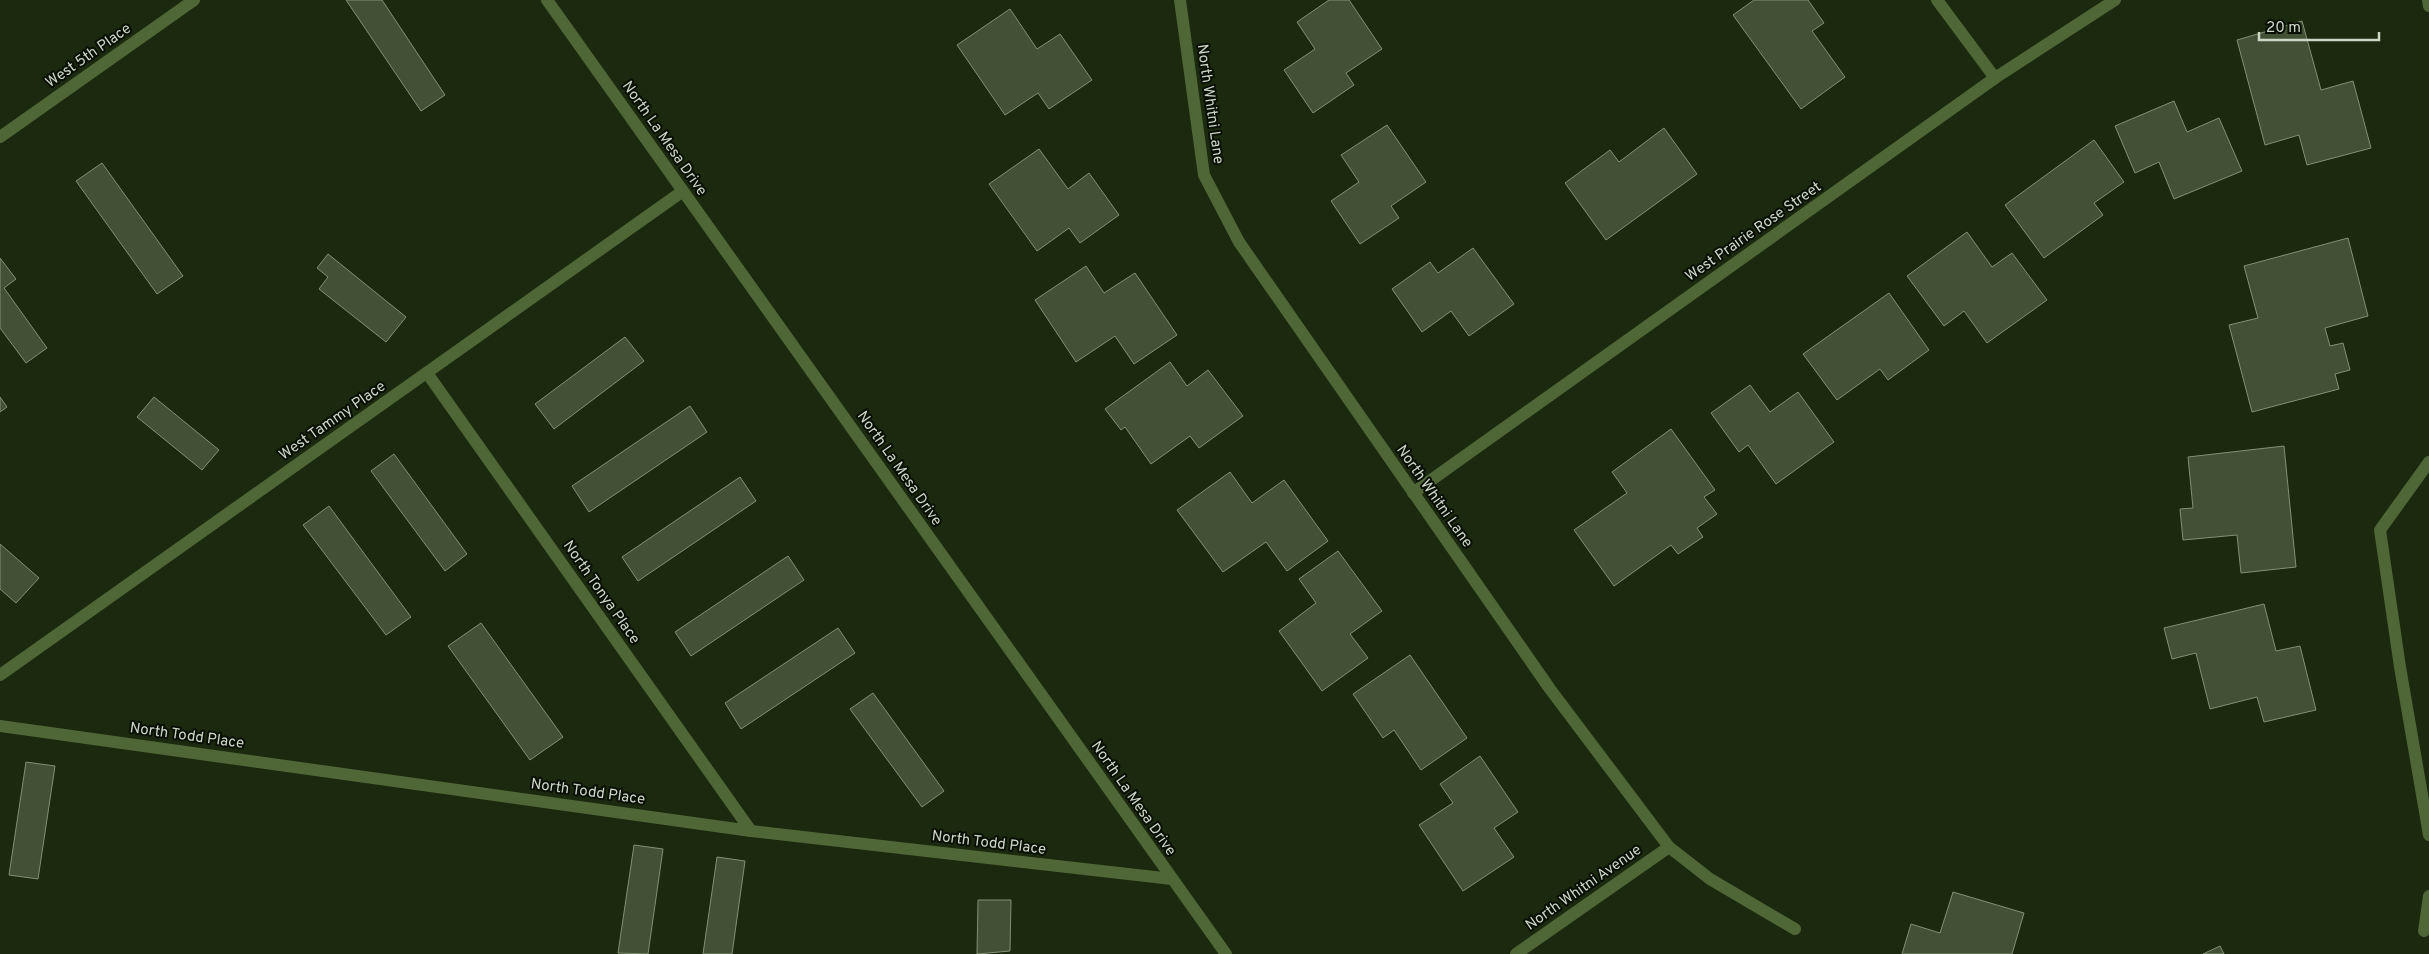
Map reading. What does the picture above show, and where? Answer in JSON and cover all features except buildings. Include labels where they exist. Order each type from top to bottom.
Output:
[{"type":"street","name":"West 5th Place","points":[[0,137],[194,0]]},
{"type":"street","name":"North La Mesa Drive","points":[[547,0],[1226,954]]},
{"type":"street","name":"North Whitni Lane","points":[[1180,0],[1204,175],[1239,242],[1550,689],[1669,847],[1710,879],[1795,929]]},
{"type":"street","points":[[1937,0],[1995,78]]},
{"type":"street","name":"West Prairie Rose Street","points":[[1413,493],[1995,78],[2115,0]]},
{"type":"street","points":[[2428,0],[2429,6]]},
{"type":"street","name":"West Tammy Place","points":[[0,675],[683,191]]},
{"type":"street","name":"North Tonya Place","points":[[427,373],[751,831]]},
{"type":"street","points":[[2429,462],[2380,530],[2400,667],[2429,835]]},
{"type":"street","name":"North Todd Place","points":[[0,726],[751,831],[1172,879]]},
{"type":"street","name":"North Whitni Avenue","points":[[1516,954],[1669,847]]},
{"type":"street","points":[[2424,931],[2429,896]]}]
